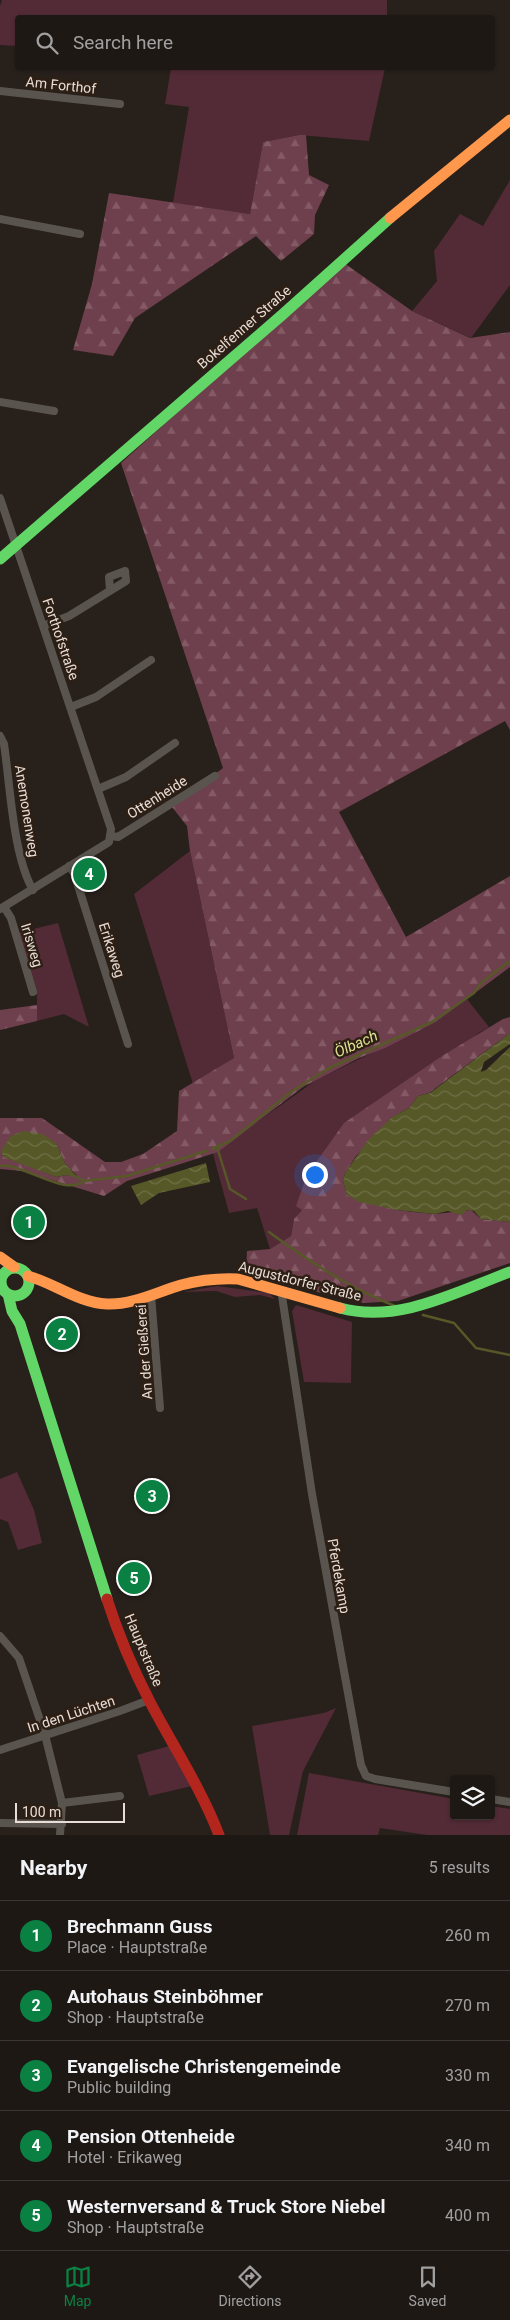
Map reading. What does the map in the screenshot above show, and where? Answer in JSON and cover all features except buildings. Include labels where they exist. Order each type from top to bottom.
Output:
[{"type":"main road","name":"Bokelfenner Straße","points":[[0,559],[282,315],[394,214],[510,120]]},
{"type":"main road","points":[[0,1257],[14,1267],[23,1270],[28,1276],[30,1284],[24,1293]]},
{"type":"main road","points":[[14,1267],[1,1274],[2,1286],[8,1294],[24,1293],[40,1285],[53,1285]]},
{"type":"main road","name":"Augustdorfer Straße","points":[[28,1276],[47,1281],[76,1297],[106,1304],[124,1303],[191,1282],[216,1278],[238,1279],[359,1313],[379,1313],[408,1309],[510,1272]]},
{"type":"main road","name":"Hauptstraße","points":[[20,1324],[24,1293]]},
{"type":"main road","name":"Hauptstraße","points":[[8,1294],[12,1310],[20,1324],[114,1619],[149,1700],[208,1806],[219,1835]]},
{"type":"street","name":"Am Forthof","points":[[0,91],[120,104]]},
{"type":"street","points":[[0,219],[80,234]]},
{"type":"street","points":[[0,402],[54,411]]},
{"type":"street","name":"Forthofstraße","points":[[0,498],[98,789]]},
{"type":"street","points":[[43,626],[69,616],[110,590]]},
{"type":"street","points":[[71,707],[96,698],[151,660]]},
{"type":"street","name":"Anemonenweg","points":[[0,736],[4,744],[15,826],[26,878],[33,890]]},
{"type":"street","points":[[98,789],[126,777],[175,743]]},
{"type":"street","name":"Ottenheide","points":[[112,836],[118,837],[215,776]]},
{"type":"street","name":"Ottenheide","points":[[2,908],[109,842],[112,836],[111,829],[98,789]]},
{"type":"street","name":"Erikaweg","points":[[69,866],[74,872],[128,1044]]},
{"type":"street","name":"Irisweg","points":[[2,908],[11,918],[33,992]]},
{"type":"street","name":"Pferdekamp","points":[[284,1291],[282,1296],[312,1494],[361,1765],[366,1776],[375,1779],[450,1791]]},
{"type":"street","name":"An der Gießerei","points":[[151,1295],[160,1408]]},
{"type":"street","points":[[0,1636],[19,1658],[45,1736],[62,1802],[60,1835]]},
{"type":"street","name":"In den Lüchten","points":[[0,1750],[149,1700]]},
{"type":"street","points":[[62,1802],[120,1796]]},
{"type":"street","points":[[495,1800],[510,1802]]},
{"type":"street","points":[[0,1824],[62,1824]]},
{"type":"shaded area","points":[[2,0],[387,0],[387,15],[15,15],[15,46],[0,45],[0,6]]},
{"type":"shaded area","points":[[171,70],[385,70],[369,141],[299,135],[263,142],[250,214],[173,203],[189,107],[165,104]]},
{"type":"shaded area","points":[[510,180],[510,285],[471,338],[412,311],[437,281],[434,251],[460,214],[483,226]]},
{"type":"shaded area","points":[[190,851],[234,1058],[193,1084],[134,894]]},
{"type":"shaded area","points":[[58,923],[89,1027],[64,1014],[37,1021],[37,992],[17,933]]},
{"type":"shaded area","points":[[467,999],[489,1027],[477,1034],[302,1210],[294,1219],[291,1236],[270,1249],[257,1208],[229,1213],[213,1154],[316,1080],[436,1022]]},
{"type":"shaded area","points":[[217,1286],[269,1293],[275,1299],[260,1295],[235,1297],[216,1291],[183,1292]]},
{"type":"shaded area","points":[[296,1305],[352,1322],[351,1383],[304,1382],[292,1311]]},
{"type":"shaded area","points":[[17,1472],[34,1510],[42,1543],[18,1550],[8,1522],[0,1519],[0,1479]]},
{"type":"shaded area","points":[[336,1708],[303,1771],[289,1835],[270,1835],[252,1726],[324,1713]]},
{"type":"shaded area","points":[[169,1746],[192,1786],[149,1796],[137,1755]]},
{"type":"shaded area","points":[[309,1773],[450,1798],[450,1820],[495,1820],[495,1807],[510,1809],[510,1835],[427,1835],[380,1828],[378,1835],[297,1835]]},
{"type":"green space","points":[[306,135],[309,175],[329,185],[315,215],[314,234],[281,261],[256,236],[135,318],[113,356],[73,350],[92,284],[109,193],[250,214],[263,142]]},
{"type":"green space","points":[[344,263],[412,311],[470,338],[510,332],[510,730],[505,721],[339,812],[406,937],[510,876],[510,967],[436,1022],[303,1087],[218,1152],[127,1181],[104,1196],[22,1171],[0,1169],[0,1118],[42,1118],[105,1162],[121,1162],[143,1154],[177,1131],[179,1091],[234,1058],[190,851],[187,826],[172,807],[223,768],[121,463]],"holes":[[[56,1143],[65,1163],[78,1177],[66,1175],[56,1177],[1,1155]]]},
{"type":"green space","points":[[37,1005],[37,1021],[0,1030],[0,1010]]},
{"type":"green space","points":[[510,1017],[510,1033],[429,1093],[418,1096],[409,1108],[392,1117],[356,1156],[345,1173],[343,1181],[347,1195],[397,1210],[435,1214],[471,1210],[481,1219],[510,1222],[510,1263],[398,1301],[364,1303],[283,1282],[246,1275],[247,1251],[270,1249],[291,1236],[294,1219],[302,1210],[296,1206],[307,1175],[344,1123],[442,1056],[503,1019]]},
{"type":"water","points":[[510,1033],[510,1044],[484,1062],[481,1072],[486,1070],[510,1047],[510,1222],[481,1219],[474,1211],[467,1210],[461,1215],[448,1211],[435,1214],[397,1210],[359,1202],[347,1195],[343,1181],[345,1173],[368,1140],[392,1117],[409,1108],[418,1096],[430,1093]]},
{"type":"water","points":[[23,1131],[42,1134],[56,1143],[65,1163],[78,1178],[66,1175],[56,1177],[3,1157],[1,1151],[11,1136]]},
{"type":"water","points":[[206,1163],[210,1182],[159,1193],[141,1205],[131,1186]]},
{"type":"waterway","name":"Ölbach","points":[[212,1149],[230,1141],[291,1092],[327,1069],[432,1022],[474,993],[481,983],[510,961]]},
{"type":"waterway","points":[[217,1147],[230,1189],[246,1199]]},
{"type":"waterway","name":"Ölbach","points":[[75,1176],[84,1181],[127,1176],[206,1151]]},
{"type":"waterway","name":"Ölbach","points":[[0,1166],[10,1166],[66,1185],[76,1185],[84,1181]]},
{"type":"waterway","points":[[269,1232],[329,1273],[395,1306]]},
{"type":"waterway","points":[[423,1315],[454,1323],[476,1348],[510,1355]]},
{"type":"traffic: fast","points":[[0,559],[282,315],[390,218]]},
{"type":"traffic: fast","points":[[15,1268],[25,1272],[29,1282],[25,1292],[15,1296],[5,1292],[1,1282],[5,1272],[15,1268]]},
{"type":"traffic: fast","points":[[340,1308],[362,1312],[405,1309],[426,1304],[510,1272]]},
{"type":"traffic: fast","points":[[8,1294],[12,1311],[20,1324],[107,1599]]},
{"type":"traffic: slow","points":[[390,218],[510,120]]},
{"type":"traffic: slow","points":[[0,1257],[14,1267]]},
{"type":"traffic: slow","points":[[28,1276],[77,1297],[97,1303],[117,1304],[195,1282],[216,1279],[238,1279],[340,1308]]},
{"type":"traffic: jam","points":[[107,1599],[138,1677],[195,1784],[219,1835]]},
{"type":"place","name":"Pension Ottenheide","points":[[89,874]]},
{"type":"place","name":"Brechmann Guss","points":[[29,1222]]},
{"type":"place","name":"Autohaus Steinböhmer","points":[[62,1334]]},
{"type":"place","name":"Evangelische Christengemeinde","points":[[152,1496]]},
{"type":"place","name":"Westernversand & Truck Store Niebel","points":[[134,1578]]}]
